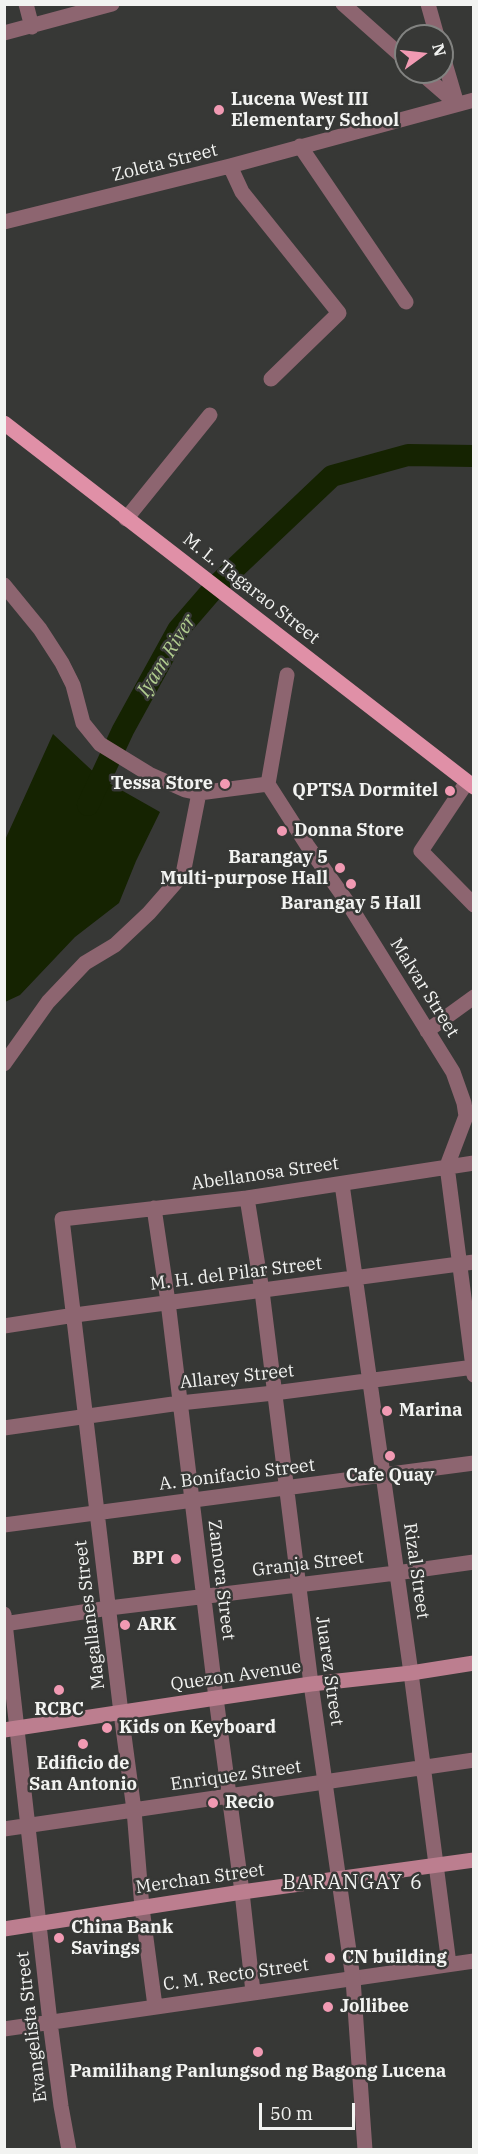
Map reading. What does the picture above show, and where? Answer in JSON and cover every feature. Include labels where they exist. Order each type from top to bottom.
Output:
[{"type":"main road","name":"M. L. Tagarao Street","points":[[4,423],[470,785]]},
{"type":"main road","name":"Quezon Avenue","points":[[10,1730],[311,1684],[411,1673],[474,1663]]},
{"type":"main road","name":"Merchan Street","points":[[4,1929],[242,1892],[474,1860]]},
{"type":"street","points":[[26,4],[32,27]]},
{"type":"street","points":[[4,33],[112,4]]},
{"type":"street","points":[[342,4],[394,50]]},
{"type":"street","points":[[428,4],[434,24]]},
{"type":"street","points":[[434,84],[457,104]]},
{"type":"street","points":[[451,84],[457,104]]},
{"type":"street","name":"Zoleta Street","points":[[4,222],[230,166],[474,100]]},
{"type":"street","points":[[300,146],[406,302]]},
{"type":"street","points":[[230,166],[242,192],[339,313],[271,380]]},
{"type":"street","points":[[126,519],[210,415]]},
{"type":"street","points":[[4,585],[40,629],[62,663],[72,685],[83,723],[89,733],[100,744],[149,774],[185,790],[199,793],[268,784],[287,675]]},
{"type":"street","name":"Malvar Street","points":[[268,784],[348,903],[453,1072],[470,1114],[447,1166]]},
{"type":"street","points":[[470,785],[421,851],[474,905]]},
{"type":"street","points":[[4,1064],[48,1002],[70,978],[85,963],[115,945],[149,913],[183,874],[199,793]]},
{"type":"street","points":[[427,1031],[474,998]]},
{"type":"street","name":"Abellanosa Street","points":[[62,1219],[247,1198],[474,1163]]},
{"type":"street","points":[[447,1166],[466,1263],[473,1370]]},
{"type":"street","name":"Rizal Street","points":[[342,1184],[411,1673],[449,1964]]},
{"type":"street","name":"Juarez Street","points":[[247,1198],[262,1291],[311,1684],[353,1979],[364,2150]]},
{"type":"street","name":"Zamora Street","points":[[154,1208],[168,1302],[253,1992]]},
{"type":"street","name":"Magallanes Street","points":[[62,1219],[134,1810],[142,1908],[155,2006]]},
{"type":"street","name":"M. H. del Pilar Street","points":[[4,1326],[466,1263]]},
{"type":"street","name":"Allarey Street","points":[[4,1428],[180,1403],[473,1370]]},
{"type":"street","name":"A. Bonifacio Street","points":[[4,1525],[474,1463]]},
{"type":"street","name":"Granja Street","points":[[5,1621],[474,1562]]},
{"type":"street","name":"Evangelista Street","points":[[5,1621],[10,1730],[28,1826],[50,2022],[69,2150]]},
{"type":"street","name":"Enriquez Street","points":[[4,1829],[474,1760]]},
{"type":"street","name":"C. M. Recto Street","points":[[4,2029],[474,1961]]},
{"type":"shaded area","points":[[53,734],[100,778],[160,812],[119,903],[75,937],[20,995],[5,1002],[5,840]]},
{"type":"waterway","name":"Iyam River","points":[[88,805],[123,730],[178,630],[216,586],[332,476],[408,455],[474,456]]},
{"type":"place","name":"Lucena West III Elementary School","points":[[219,110]]},
{"type":"place","name":"Tessa Store","points":[[225,784]]},
{"type":"place","name":"QPTSA Dormitel","points":[[450,791]]},
{"type":"place","name":"Donna Store","points":[[282,831]]},
{"type":"place","name":"Barangay 5 Multi-purpose Hall","points":[[340,868]]},
{"type":"place","name":"Barangay 5 Hall","points":[[351,884]]},
{"type":"place","name":"Marina","points":[[387,1411]]},
{"type":"place","name":"Cafe Quay","points":[[390,1456]]},
{"type":"place","name":"BPI","points":[[176,1559]]},
{"type":"place","name":"ARK","points":[[125,1625]]},
{"type":"place","name":"RCBC","points":[[59,1690]]},
{"type":"place","name":"Kids on Keyboard","points":[[107,1728]]},
{"type":"place","name":"Edificio de San Antonio","points":[[83,1744]]},
{"type":"place","name":"Recio","points":[[213,1803]]},
{"type":"place","name":"China Bank Savings","points":[[59,1938]]},
{"type":"place","name":"CN building","points":[[330,1958]]},
{"type":"place","name":"Jollibee","points":[[328,2007]]},
{"type":"place","name":"Pamilihang Panlungsod ng Bagong Lucena","points":[[258,2052]]},
{"type":"district","name":"BARANGAY 6","points":[[353,1883]]}]
